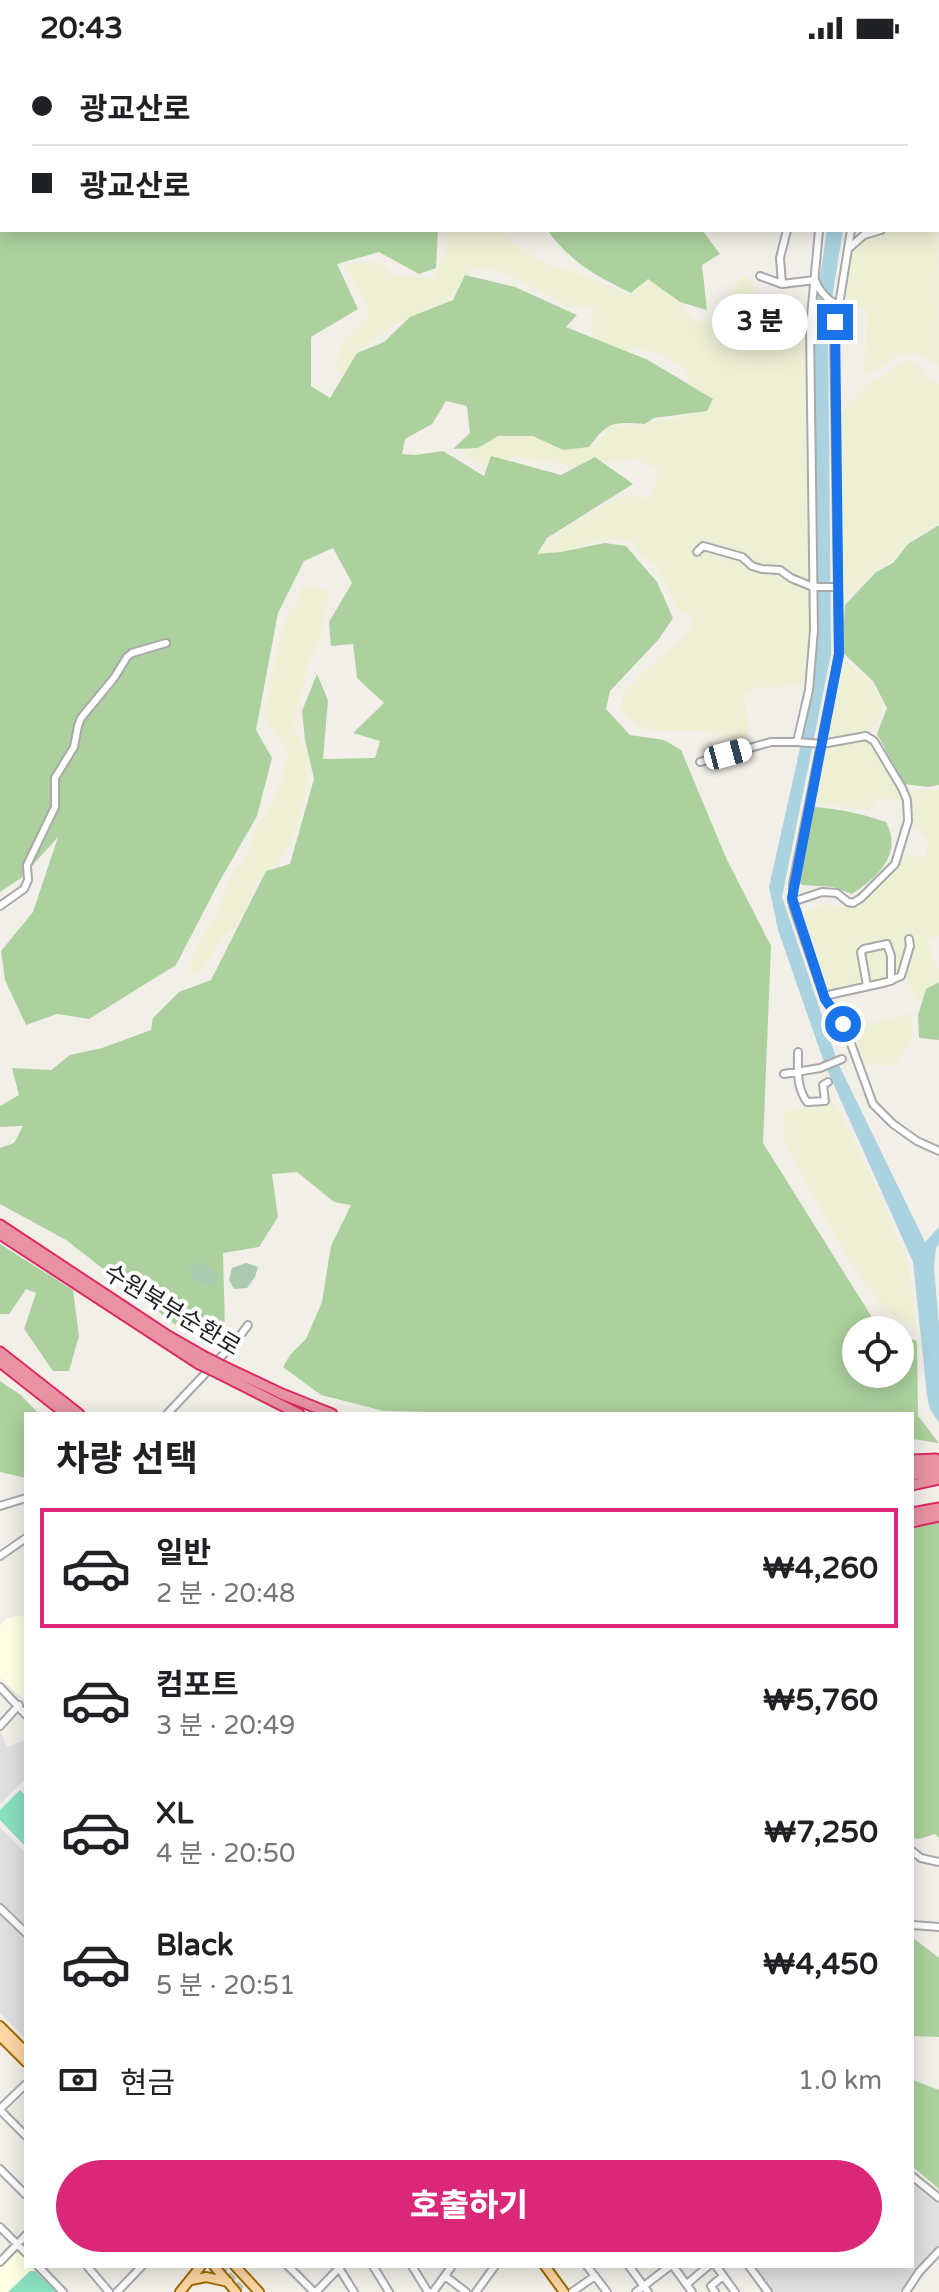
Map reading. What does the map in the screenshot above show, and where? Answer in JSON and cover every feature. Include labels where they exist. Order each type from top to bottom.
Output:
[{"type":"highway","name":"수원북부순환로","points":[[0,1225],[201,1360]]},
{"type":"highway","name":"수원북부순환로","points":[[0,1234],[201,1360],[327,1412]]},
{"type":"highway","points":[[0,1352],[76,1412]]},
{"type":"highway","points":[[0,1362],[63,1412]]},
{"type":"highway","name":"수원북부순환로","points":[[222,1370],[296,1412]]},
{"type":"highway","points":[[914,1460],[939,1461]]},
{"type":"highway","points":[[914,1467],[939,1461]]},
{"type":"highway","points":[[914,1475],[939,1471]]},
{"type":"highway","points":[[914,1485],[939,1479]]},
{"type":"highway","points":[[914,1513],[939,1508]]},
{"type":"highway","points":[[914,1522],[939,1516]]},
{"type":"main road","points":[[0,2026],[24,2050]]},
{"type":"main road","points":[[0,2036],[24,2060]]},
{"type":"main road","points":[[180,2292],[200,2268]]},
{"type":"main road","points":[[216,2268],[236,2292]]},
{"type":"main road","points":[[237,2268],[259,2292]]},
{"type":"main road","points":[[546,2268],[564,2292]]},
{"type":"main road","points":[[191,2280],[214,2278],[228,2282]]},
{"type":"street","points":[[782,284],[780,258],[786,232]]},
{"type":"street","points":[[799,742],[808,696],[815,614],[810,328],[819,232]]},
{"type":"street","points":[[851,232],[835,304],[834,336],[839,654],[819,744],[792,902],[824,996],[846,1030],[876,1109],[917,1141],[939,1151]]},
{"type":"street","points":[[848,249],[864,235],[874,232]]},
{"type":"street","points":[[760,276],[782,284],[816,283],[835,304]]},
{"type":"street","points":[[697,552],[703,546],[709,547],[742,557],[752,566],[780,570],[813,587],[836,587]]},
{"type":"street","points":[[0,906],[24,889],[28,880],[27,865],[55,807],[55,778],[74,747],[81,718],[102,695],[127,657],[166,643]]},
{"type":"street","points":[[700,762],[771,742],[819,744],[866,736],[874,741],[905,793],[908,821],[892,869],[853,903],[837,893],[822,892],[792,902]]},
{"type":"street","points":[[824,996],[901,976],[910,946],[909,939]]},
{"type":"street","points":[[867,986],[861,952],[887,944],[891,956],[891,981]]},
{"type":"street","points":[[798,1052],[801,1092],[807,1102],[825,1101],[823,1085],[828,1082]]},
{"type":"street","points":[[784,1074],[840,1059]]},
{"type":"street","points":[[169,1412],[248,1325]]},
{"type":"street","points":[[0,1506],[24,1499]]},
{"type":"street","points":[[0,1556],[24,1539]]},
{"type":"street","points":[[0,1687],[24,1712]]},
{"type":"street","points":[[0,1726],[19,1705]]},
{"type":"street","points":[[914,1853],[921,1858],[939,1862]]},
{"type":"street","points":[[0,1908],[24,1931]]},
{"type":"street","points":[[914,1925],[939,1927]]},
{"type":"street","points":[[24,2086],[0,2109],[24,2134]]},
{"type":"street","points":[[0,2169],[24,2193]]},
{"type":"street","points":[[914,2178],[939,2198]]},
{"type":"street","points":[[0,2227],[24,2251]]},
{"type":"street","points":[[0,2262],[24,2237]]},
{"type":"street","points":[[906,2292],[919,2272],[939,2251]]},
{"type":"street","points":[[40,2268],[63,2292]]},
{"type":"street","points":[[89,2268],[109,2292]]},
{"type":"street","points":[[117,2292],[140,2268]]},
{"type":"street","points":[[290,2268],[315,2292],[338,2268]]},
{"type":"street","points":[[340,2268],[354,2292]]},
{"type":"street","points":[[374,2268],[389,2292]]},
{"type":"street","points":[[413,2268],[431,2292],[451,2268]]},
{"type":"street","points":[[476,2292],[494,2268]]},
{"type":"street","points":[[589,2268],[607,2292]]},
{"type":"street","points":[[630,2268],[646,2289]]},
{"type":"street","points":[[636,2292],[646,2289],[670,2268]]},
{"type":"street","points":[[674,2268],[692,2292]]},
{"type":"street","points":[[687,2284],[706,2268]]},
{"type":"street","points":[[717,2268],[735,2292]]},
{"type":"street","points":[[750,2268],[768,2292]]},
{"type":"street","points":[[445,2276],[466,2292]]},
{"type":"street","points":[[572,2292],[595,2276]]},
{"type":"street","points":[[715,2292],[711,2286],[723,2276]]},
{"type":"shaded area","points":[[446,232],[500,232],[520,248],[551,265],[579,273],[627,295],[647,274],[674,296],[695,321],[715,323],[742,276],[751,280],[757,300],[741,327],[750,331],[762,310],[771,330],[807,336],[812,618],[805,680],[795,685],[755,689],[745,695],[749,739],[738,742],[708,731],[642,729],[621,711],[622,695],[686,635],[694,619],[677,608],[655,565],[639,554],[632,541],[605,538],[580,546],[549,562],[535,558],[537,550],[606,504],[623,496],[650,498],[659,470],[637,459],[572,466],[514,456],[499,466],[479,465],[465,457],[464,447],[487,439],[530,433],[559,446],[595,446],[609,426],[637,425],[690,415],[693,396],[685,369],[659,353],[635,349],[615,355],[600,346],[590,329],[595,309],[566,307],[515,278],[483,267],[470,271],[449,299],[394,325],[361,349],[348,375],[334,369],[342,343],[367,318],[367,305],[343,265],[379,261],[394,275],[434,278],[448,242]]},
{"type":"shaded area","points":[[863,232],[938,232],[939,366],[914,353],[898,355],[864,376],[867,315],[863,308],[845,304],[851,253],[861,248]]},
{"type":"shaded area","points":[[911,360],[939,384],[939,523],[908,542],[893,561],[875,570],[843,602],[838,418],[860,390],[901,363]]},
{"type":"shaded area","points":[[302,586],[330,591],[320,641],[306,669],[294,723],[309,754],[299,824],[279,862],[256,880],[248,904],[233,929],[221,939],[202,971],[199,974],[190,973],[191,961],[203,934],[214,919],[235,868],[243,863],[256,827],[282,779],[288,750],[269,726],[264,714],[281,632],[289,612],[296,605]]},
{"type":"shaded area","points":[[845,660],[870,681],[883,704],[883,712],[868,732],[832,739],[827,737]]},
{"type":"shaded area","points":[[856,740],[869,742],[885,763],[902,800],[876,798],[871,811],[814,803],[827,746]]},
{"type":"shaded area","points":[[939,790],[939,936],[928,940],[931,956],[939,970],[939,979],[929,996],[916,1003],[906,975],[828,992],[800,914],[824,904],[851,908],[889,876],[902,854],[925,857],[928,839],[913,826],[910,791]]},
{"type":"shaded area","points":[[912,1013],[912,1041],[894,1066],[864,1064],[854,1027]]},
{"type":"shaded area","points":[[834,1101],[865,1161],[909,1264],[916,1329],[914,1316],[896,1316],[883,1308],[853,1267],[785,1143],[782,1112]]},
{"type":"shaded area","points":[[195,1263],[217,1272],[219,1278],[216,1285],[194,1283],[189,1268]]},
{"type":"shaded area","points":[[246,1263],[258,1267],[255,1277],[247,1288],[234,1289],[229,1280],[232,1268]]},
{"type":"shaded area","points":[[20,1615],[24,1618],[24,1699],[0,1678],[0,1626],[6,1619]]},
{"type":"shaded area","points":[[0,1731],[7,1747],[24,1739],[24,1780],[0,1804]]},
{"type":"shaded area","points":[[0,1827],[24,1852],[24,2038],[0,2013]]},
{"type":"shaded area","points":[[914,2186],[939,2205],[939,2246],[903,2292],[768,2292],[750,2268],[914,2268]]},
{"type":"shaded area","points":[[17,2246],[24,2253],[24,2268],[38,2268],[62,2292],[0,2292],[0,2266]]},
{"type":"green space","points":[[0,232],[438,232],[436,268],[419,274],[379,252],[337,264],[358,309],[311,337],[311,386],[330,398],[357,353],[384,342],[410,317],[453,300],[465,275],[515,287],[577,315],[566,327],[648,360],[713,399],[707,411],[654,418],[645,424],[612,425],[589,447],[563,450],[533,436],[498,436],[478,448],[453,449],[470,433],[467,406],[446,401],[432,424],[405,439],[402,454],[443,451],[484,476],[491,456],[561,475],[595,457],[633,484],[547,538],[537,554],[605,543],[626,546],[657,582],[673,618],[658,640],[610,691],[606,709],[630,735],[664,740],[681,750],[727,860],[771,946],[763,1143],[871,1316],[842,1316],[842,1388],[914,1388],[914,1340],[917,1341],[918,1416],[939,1443],[914,1439],[914,1412],[384,1411],[321,1395],[283,1367],[306,1339],[322,1302],[331,1246],[351,1205],[334,1202],[297,1172],[272,1174],[278,1217],[259,1247],[223,1253],[225,1328],[177,1326],[66,1240],[0,1204],[0,1148],[14,1143],[23,1126],[0,1127],[0,1106],[19,1095],[12,1068],[51,1070],[70,1055],[102,1048],[151,1030],[153,1018],[179,992],[211,980],[266,871],[290,864],[314,779],[302,711],[317,674],[328,700],[323,759],[375,758],[380,741],[353,733],[384,703],[357,678],[353,644],[331,646],[329,622],[352,583],[333,548],[304,561],[278,613],[256,730],[272,758],[257,816],[176,965],[89,1019],[57,1014],[26,1025],[5,980],[1,951],[33,912],[58,837],[21,878],[0,892]]},
{"type":"green space","points":[[549,232],[704,232],[720,254],[702,265],[707,310],[680,302],[648,279],[631,293],[595,274]]},
{"type":"green space","points":[[939,525],[939,785],[928,787],[904,784],[877,734],[887,708],[873,681],[842,652],[845,605],[876,572],[893,563],[908,544]]},
{"type":"green space","points":[[815,807],[851,812],[886,822],[892,844],[890,854],[879,872],[852,894],[833,887],[802,885],[797,880]]},
{"type":"green space","points":[[939,982],[939,1040],[919,1038],[918,1015],[926,989]]},
{"type":"green space","points":[[0,1244],[73,1290],[79,1336],[69,1371],[53,1371],[24,1329],[36,1293],[26,1289],[9,1314],[0,1314]]},
{"type":"green space","points":[[0,1381],[21,1395],[37,1412],[24,1412],[24,1478],[0,1472]]},
{"type":"green space","points":[[939,1521],[939,1838],[935,1834],[919,1839],[914,1838],[914,1527]]},
{"type":"green space","points":[[20,1790],[24,1794],[24,1845],[0,1820],[0,1810]]},
{"type":"green space","points":[[914,1939],[939,1958],[939,2037],[914,2036]]},
{"type":"green space","points":[[914,2080],[939,2090],[939,2189],[914,2168]]},
{"type":"green space","points":[[30,2271],[35,2271],[57,2292],[8,2292]]},
{"type":"water","points":[[827,232],[843,232],[828,324],[831,654],[782,897],[838,1063],[925,1242],[939,1227],[934,1267],[939,1326],[939,1423],[930,1409],[927,1395],[913,1262],[825,1065],[778,930],[769,887],[801,744],[815,653],[818,599],[813,324]]},
{"type":"tunnel","points":[[222,2268],[243,2292]]},
{"type":"route","points":[[835,322],[839,654],[792,898],[825,999],[843,1024]]}]
